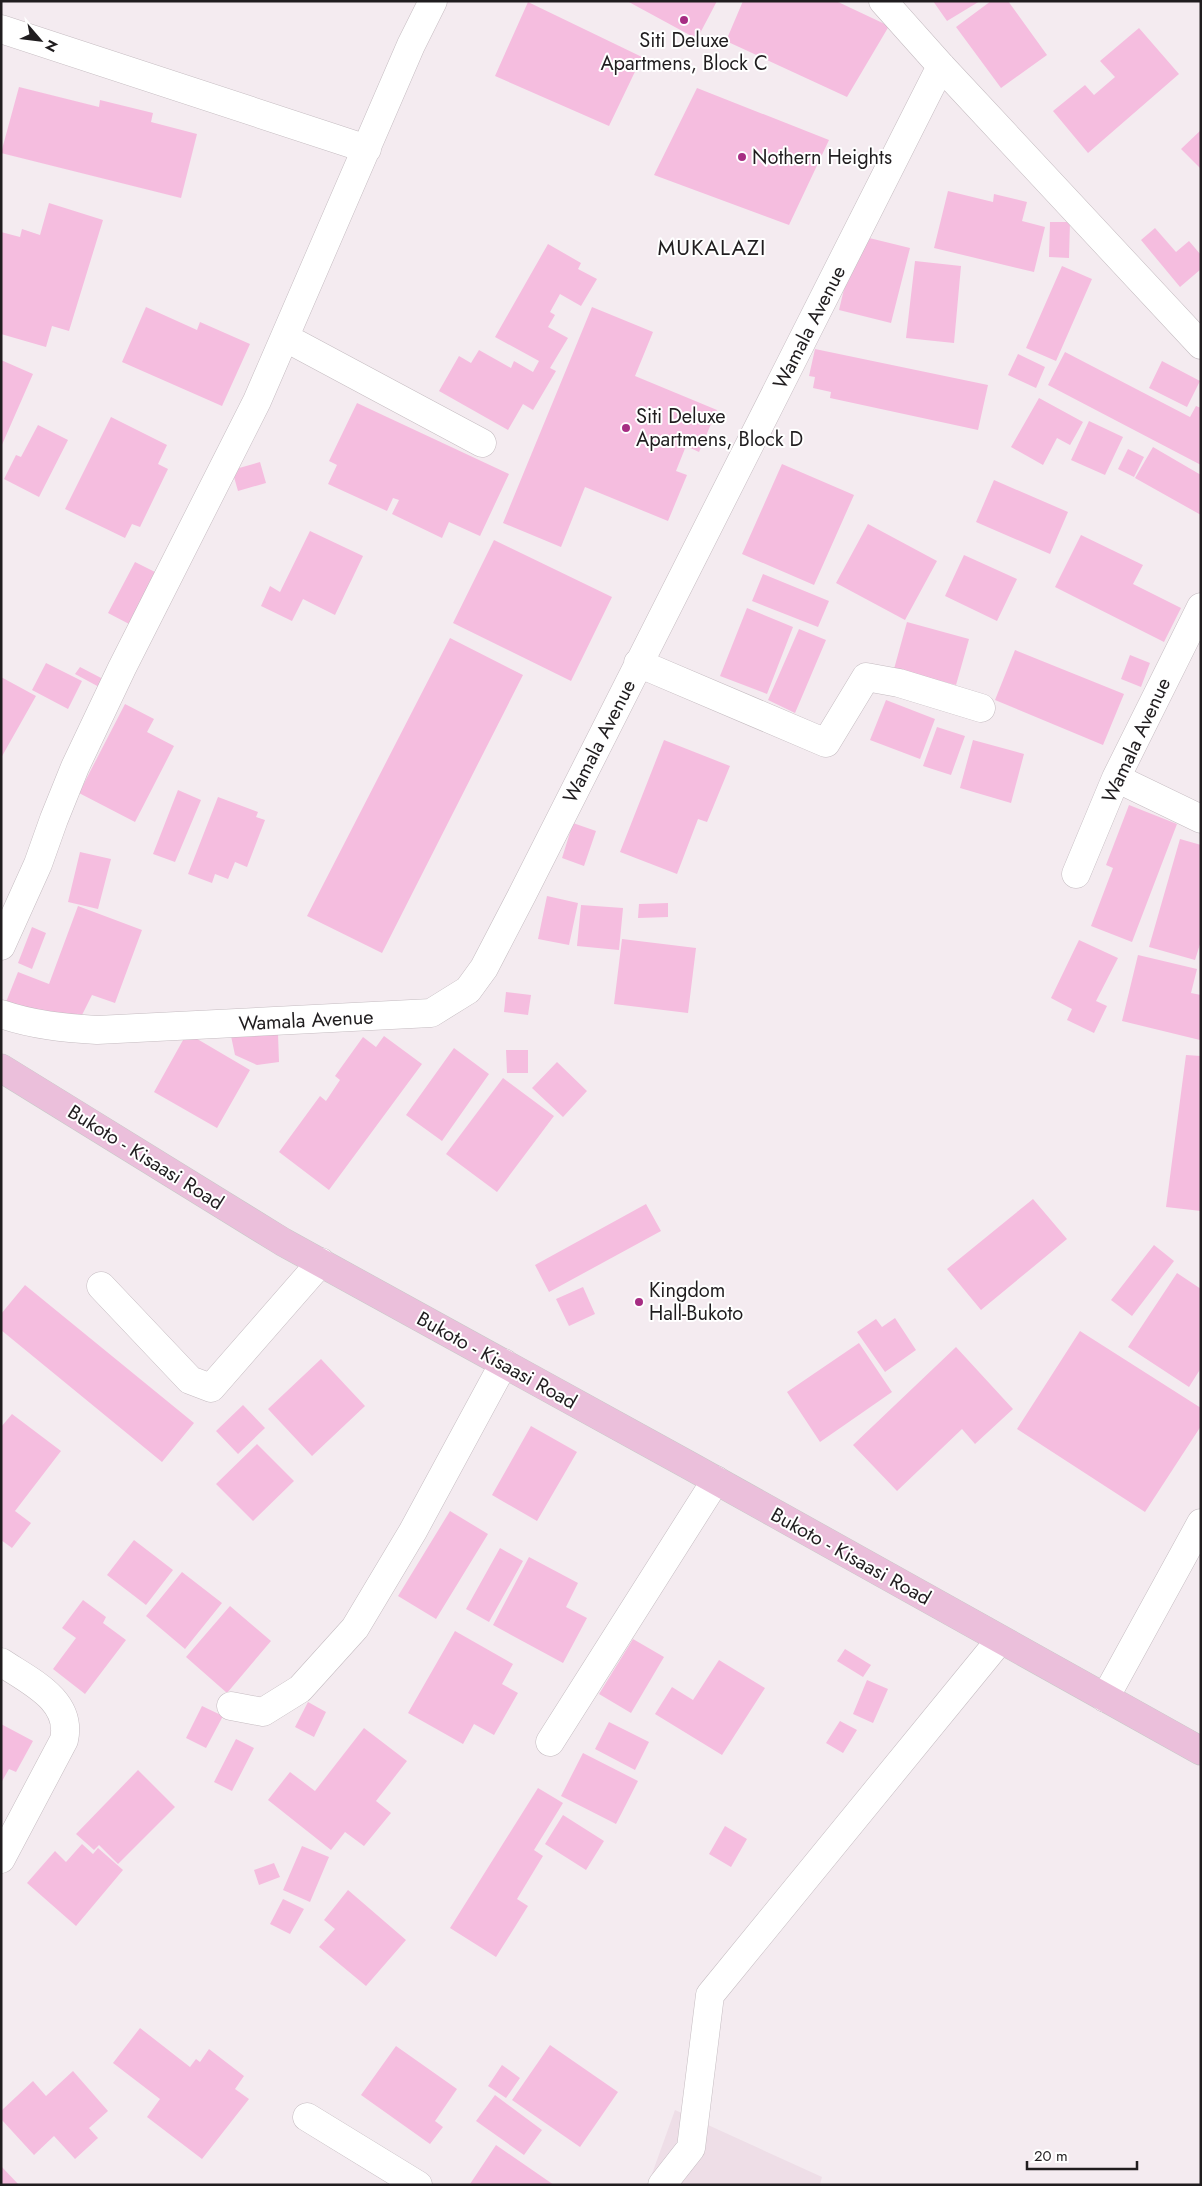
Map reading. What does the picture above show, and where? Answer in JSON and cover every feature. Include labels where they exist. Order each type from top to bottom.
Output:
[{"type":"main road","name":"Bukoto - Kisaasi Road","points":[[1,1068],[283,1242],[716,1480],[1201,1751]]},
{"type":"street","points":[[1,946],[38,864],[83,749],[257,401],[286,338],[411,45],[433,1]]},
{"type":"street","points":[[883,1],[941,66],[1201,345]]},
{"type":"street","points":[[1,29],[367,150]]},
{"type":"street","name":"Wamala Avenue","points":[[1,1014],[28,1023],[97,1030],[431,1013],[468,990],[484,968],[941,66]]},
{"type":"street","points":[[286,338],[482,443]]},
{"type":"street","name":"Wamala Avenue","points":[[1076,874],[1116,778],[1201,607]]},
{"type":"street","points":[[638,662],[826,743],[866,677],[899,683],[982,708]]},
{"type":"street","points":[[1116,778],[1201,819]]},
{"type":"street","points":[[101,1286],[190,1380],[211,1388],[320,1262]]},
{"type":"street","points":[[231,1706],[263,1712],[300,1688],[355,1628],[413,1531],[504,1363]]},
{"type":"street","points":[[550,1742],[716,1480]]},
{"type":"street","points":[[1105,1698],[1201,1523]]},
{"type":"street","points":[[662,2185],[690,2148],[710,1995],[1000,1640]]},
{"type":"street","points":[[1,1662],[41,1689],[58,1704],[64,1714],[67,1727],[64,1740],[1,1859]]},
{"type":"street","points":[[307,2117],[418,2185]]},
{"type":"shaded area","points":[[675,2110],[822,2177],[820,2185],[648,2185]]},
{"type":"building","name":"Siti Deluxe Apartmens, Block C","points":[[627,1],[717,1],[697,39]]},
{"type":"building","name":"Nothern Heights","points":[[743,1],[836,1],[889,26],[847,97],[726,41]]},
{"type":"building","points":[[933,1],[980,1],[947,21]]},
{"type":"building","points":[[991,1],[1008,1],[1047,55],[1001,88],[956,27]]},
{"type":"building","points":[[528,2],[642,57],[609,126],[495,76]]},
{"type":"building","points":[[1139,28],[1179,74],[1088,153],[1053,111],[1085,85],[1094,95],[1115,77],[1100,61]]},
{"type":"building","points":[[19,87],[99,107],[100,100],[153,113],[151,122],[197,134],[181,198],[1,153]]},
{"type":"building","name":"Nothern Heights","points":[[697,88],[829,140],[789,225],[654,175]]},
{"type":"building","points":[[1201,130],[1201,169],[1181,149]]},
{"type":"building","points":[[948,191],[993,202],[994,194],[1027,202],[1022,221],[1045,227],[1034,272],[934,248]]},
{"type":"building","points":[[49,203],[103,220],[69,331],[52,326],[46,347],[1,334],[1,232],[20,237],[22,229],[40,235]]},
{"type":"building","points":[[1050,222],[1070,222],[1069,258],[1049,257]]},
{"type":"building","points":[[1155,228],[1176,252],[1189,241],[1201,255],[1201,269],[1180,287],[1141,240]]},
{"type":"building","points":[[857,235],[910,248],[891,323],[839,310]]},
{"type":"building","points":[[548,244],[581,263],[578,269],[597,279],[581,306],[560,294],[550,312],[555,315],[548,327],[568,338],[550,368],[556,371],[533,410],[523,404],[508,430],[439,391],[459,356],[471,363],[479,350],[511,368],[514,361],[533,372],[539,361],[495,337]]},
{"type":"building","points":[[915,261],[961,266],[954,343],[906,338]]},
{"type":"building","points":[[1062,266],[1092,279],[1056,361],[1026,348]]},
{"type":"building","points":[[146,307],[197,330],[200,322],[250,344],[222,406],[122,362]]},
{"type":"building","name":"Siti Deluxe Apartmens, Block D","points":[[592,307],[653,332],[635,376],[717,410],[699,452],[686,446],[676,471],[687,475],[668,521],[585,487],[561,547],[503,523]]},
{"type":"building","points":[[815,349],[988,385],[978,430],[830,398],[831,392],[813,388],[815,377],[809,376]]},
{"type":"building","points":[[1065,352],[1190,417],[1196,406],[1201,408],[1201,465],[1048,385]]},
{"type":"building","points":[[1018,354],[1045,367],[1036,388],[1008,375]]},
{"type":"building","points":[[1,360],[33,374],[1,447]]},
{"type":"building","points":[[1162,361],[1200,381],[1187,407],[1149,388]]},
{"type":"building","points":[[1039,398],[1083,422],[1070,445],[1057,438],[1043,465],[1011,447]]},
{"type":"building","points":[[357,403],[509,474],[480,536],[449,522],[442,538],[392,514],[399,500],[393,498],[387,511],[328,484],[337,465],[329,461]]},
{"type":"building","points":[[111,417],[167,445],[158,464],[168,469],[140,527],[132,524],[125,538],[65,509]]},
{"type":"building","points":[[1089,421],[1123,437],[1105,475],[1071,460]]},
{"type":"building","points":[[38,425],[68,440],[39,497],[4,479],[16,455],[21,457]]},
{"type":"building","points":[[1153,447],[1201,475],[1201,515],[1135,478]]},
{"type":"building","points":[[1128,449],[1144,457],[1134,477],[1118,469]]},
{"type":"building","points":[[260,462],[266,483],[238,491],[232,470]]},
{"type":"building","points":[[782,464],[854,495],[814,585],[742,554]]},
{"type":"building","points":[[994,480],[1068,512],[1050,554],[976,522]]},
{"type":"building","points":[[868,524],[937,561],[905,620],[836,583]]},
{"type":"building","points":[[310,531],[363,556],[335,615],[303,599],[292,621],[261,606],[270,586],[280,592]]},
{"type":"building","points":[[1081,535],[1143,565],[1133,584],[1181,608],[1164,642],[1055,587]]},
{"type":"building","points":[[494,540],[612,597],[571,681],[453,623]]},
{"type":"building","points":[[964,555],[1017,579],[997,621],[945,596]]},
{"type":"building","points":[[135,562],[157,573],[131,625],[108,613]]},
{"type":"building","points":[[763,574],[829,601],[818,627],[752,601]]},
{"type":"building","points":[[747,608],[793,627],[767,694],[720,676]]},
{"type":"building","points":[[907,622],[969,639],[956,685],[894,669]]},
{"type":"building","points":[[799,629],[826,640],[795,713],[768,700]]},
{"type":"building","points":[[450,638],[523,675],[382,953],[307,916]]},
{"type":"building","points":[[1015,650],[1124,694],[1103,745],[995,700]]},
{"type":"building","points":[[1130,655],[1150,663],[1141,687],[1121,679]]},
{"type":"building","points":[[46,663],[82,681],[68,709],[32,690]]},
{"type":"building","points":[[80,667],[105,680],[101,688],[75,674]]},
{"type":"building","points":[[1,677],[36,696],[1,758]]},
{"type":"building","points":[[886,700],[935,719],[920,759],[870,740]]},
{"type":"building","points":[[125,704],[154,719],[147,732],[174,746],[135,822],[79,793]]},
{"type":"building","points":[[937,727],[965,736],[951,775],[923,766]]},
{"type":"building","points":[[664,740],[730,766],[707,822],[698,819],[677,874],[620,852]]},
{"type":"building","points":[[973,740],[1024,754],[1011,803],[960,788]]},
{"type":"building","points":[[178,790],[201,800],[175,862],[153,854]]},
{"type":"building","points":[[218,797],[258,812],[256,817],[265,820],[247,867],[235,862],[228,879],[215,874],[212,883],[188,874]]},
{"type":"building","points":[[1129,805],[1177,824],[1132,942],[1091,926],[1113,868],[1106,865]]},
{"type":"building","points":[[573,823],[596,831],[584,866],[562,858]]},
{"type":"building","points":[[1180,839],[1201,845],[1201,941],[1195,960],[1149,947]]},
{"type":"building","points":[[80,852],[111,859],[98,909],[68,902]]},
{"type":"building","points":[[547,896],[578,903],[569,945],[538,939]]},
{"type":"building","points":[[668,903],[668,917],[638,918],[639,904]]},
{"type":"building","points":[[581,905],[623,908],[619,950],[577,946]]},
{"type":"building","points":[[78,906],[142,930],[115,1003],[92,995],[78,1023],[6,1002],[18,972],[49,984]]},
{"type":"building","points":[[32,927],[46,933],[32,969],[18,963]]},
{"type":"building","points":[[622,939],[696,948],[688,1013],[614,1004]]},
{"type":"building","points":[[1079,940],[1118,958],[1096,1001],[1107,1006],[1094,1033],[1067,1020],[1072,1009],[1051,998]]},
{"type":"building","points":[[1138,955],[1197,969],[1191,993],[1201,995],[1200,1040],[1122,1021]]},
{"type":"building","points":[[506,992],[531,995],[528,1015],[504,1012]]},
{"type":"building","points":[[187,1033],[250,1070],[217,1128],[154,1092]]},
{"type":"building","points":[[278,1034],[279,1062],[257,1065],[235,1055],[231,1036]]},
{"type":"building","points":[[384,1036],[422,1064],[329,1190],[279,1152],[320,1096],[326,1101],[340,1080],[335,1076],[363,1037],[376,1047]]},
{"type":"building","points":[[454,1048],[489,1074],[442,1141],[406,1115]]},
{"type":"building","points":[[506,1050],[528,1050],[528,1073],[507,1073]]},
{"type":"building","points":[[1186,1055],[1201,1056],[1201,1211],[1166,1207]]},
{"type":"building","points":[[557,1062],[587,1091],[563,1117],[532,1088]]},
{"type":"building","points":[[503,1078],[554,1116],[497,1192],[446,1154]]},
{"type":"building","points":[[1033,1199],[1067,1239],[981,1310],[947,1269]]},
{"type":"building","points":[[646,1204],[661,1231],[549,1292],[535,1265]]},
{"type":"building","points":[[1154,1245],[1174,1261],[1132,1316],[1111,1300]]},
{"type":"building","points":[[1177,1273],[1201,1289],[1201,1368],[1189,1387],[1128,1347]]},
{"type":"building","points":[[25,1285],[194,1423],[162,1462],[1,1330],[1,1314]]},
{"type":"building","points":[[583,1287],[595,1314],[569,1326],[556,1299]]},
{"type":"building","points":[[895,1318],[916,1350],[885,1372],[857,1332],[876,1319],[882,1327]]},
{"type":"building","points":[[1080,1331],[1201,1408],[1201,1426],[1145,1512],[1017,1429]]},
{"type":"building","points":[[859,1343],[892,1392],[820,1442],[787,1392]]},
{"type":"building","points":[[956,1347],[1013,1409],[975,1444],[962,1429],[897,1491],[853,1445]]},
{"type":"building","points":[[321,1359],[365,1406],[312,1456],[268,1409]]},
{"type":"building","points":[[243,1405],[265,1428],[238,1454],[216,1431]]},
{"type":"building","points":[[12,1414],[61,1451],[15,1511],[31,1523],[12,1548],[1,1540],[1,1427]]},
{"type":"building","points":[[531,1426],[577,1452],[537,1521],[492,1495]]},
{"type":"building","points":[[257,1444],[294,1481],[253,1521],[216,1484]]},
{"type":"building","points":[[450,1511],[488,1534],[436,1619],[398,1596]]},
{"type":"building","points":[[134,1540],[173,1570],[146,1605],[107,1575]]},
{"type":"building","points":[[500,1548],[523,1561],[489,1622],[466,1609]]},
{"type":"building","points":[[529,1557],[578,1583],[566,1607],[587,1618],[563,1663],[493,1625]]},
{"type":"building","points":[[182,1572],[222,1603],[185,1649],[146,1616]]},
{"type":"building","points":[[83,1600],[106,1617],[103,1623],[126,1640],[85,1694],[53,1669],[76,1638],[62,1628]]},
{"type":"building","points":[[230,1606],[271,1641],[227,1693],[186,1657]]},
{"type":"building","points":[[455,1631],[513,1664],[502,1684],[518,1693],[494,1735],[474,1724],[463,1744],[408,1713]]},
{"type":"building","points":[[633,1639],[664,1657],[631,1713],[599,1694]]},
{"type":"building","points":[[845,1649],[871,1665],[863,1677],[837,1661]]},
{"type":"building","points":[[719,1660],[765,1688],[722,1755],[655,1714],[672,1687],[693,1700]]},
{"type":"building","points":[[867,1680],[888,1689],[873,1723],[853,1714]]},
{"type":"building","points":[[308,1702],[326,1712],[314,1737],[295,1727]]},
{"type":"building","points":[[202,1706],[223,1716],[206,1748],[186,1738]]},
{"type":"building","points":[[840,1721],[857,1730],[843,1753],[826,1743]]},
{"type":"building","points":[[609,1722],[649,1742],[635,1770],[595,1749]]},
{"type":"building","points":[[1,1724],[33,1741],[16,1772],[9,1769],[1,1783]]},
{"type":"building","points":[[364,1728],[407,1761],[376,1801],[391,1813],[364,1846],[345,1832],[331,1850],[268,1800],[290,1772],[315,1791]]},
{"type":"building","points":[[236,1739],[254,1748],[232,1791],[214,1782]]},
{"type":"building","points":[[583,1753],[638,1781],[616,1824],[561,1796]]},
{"type":"building","points":[[138,1770],[175,1807],[118,1864],[99,1845],[94,1850],[76,1834]]},
{"type":"building","points":[[538,1788],[563,1803],[534,1850],[543,1856],[517,1899],[528,1906],[496,1957],[450,1928]]},
{"type":"building","points":[[563,1815],[604,1841],[586,1870],[545,1844]]},
{"type":"building","points":[[725,1826],[747,1839],[731,1867],[709,1854]]},
{"type":"building","points":[[82,1844],[93,1854],[98,1848],[123,1870],[76,1926],[27,1883],[55,1851],[66,1862]]},
{"type":"building","points":[[302,1846],[329,1857],[310,1902],[283,1890]]},
{"type":"building","points":[[274,1863],[280,1877],[259,1885],[254,1870]]},
{"type":"building","points":[[348,1890],[406,1940],[366,1986],[319,1947],[335,1929],[324,1920]]},
{"type":"building","points":[[283,1899],[304,1909],[290,1934],[270,1924]]},
{"type":"building","points":[[140,2028],[190,2067],[196,2059],[200,2062],[209,2049],[244,2076],[235,2089],[249,2099],[202,2159],[147,2117],[160,2099],[113,2063]]},
{"type":"building","points":[[550,2045],[618,2092],[580,2147],[512,2100]]},
{"type":"building","points":[[396,2046],[457,2089],[435,2121],[443,2127],[430,2144],[361,2095]]},
{"type":"building","points":[[502,2065],[520,2078],[506,2098],[488,2086]]},
{"type":"building","points":[[73,2071],[108,2111],[89,2128],[98,2138],[75,2159],[54,2136],[34,2155],[1,2119],[1,2111],[33,2081],[46,2096]]},
{"type":"building","points":[[495,2095],[542,2130],[524,2155],[476,2121]]},
{"type":"building","points":[[496,2145],[554,2185],[471,2185]]},
{"type":"building","points":[[1,2166],[19,2185],[1,2185]]},
{"type":"place","name":"Siti Deluxe Apartmens, Block C","points":[[684,20]]},
{"type":"place","name":"Nothern Heights","points":[[742,157]]},
{"type":"place","name":"Siti Deluxe Apartmens, Block D","points":[[626,428]]},
{"type":"place","name":"Kingdom Hall-Bukoto","points":[[639,1302]]},
{"type":"district","name":"MUKALAZI","points":[[712,247]]}]
